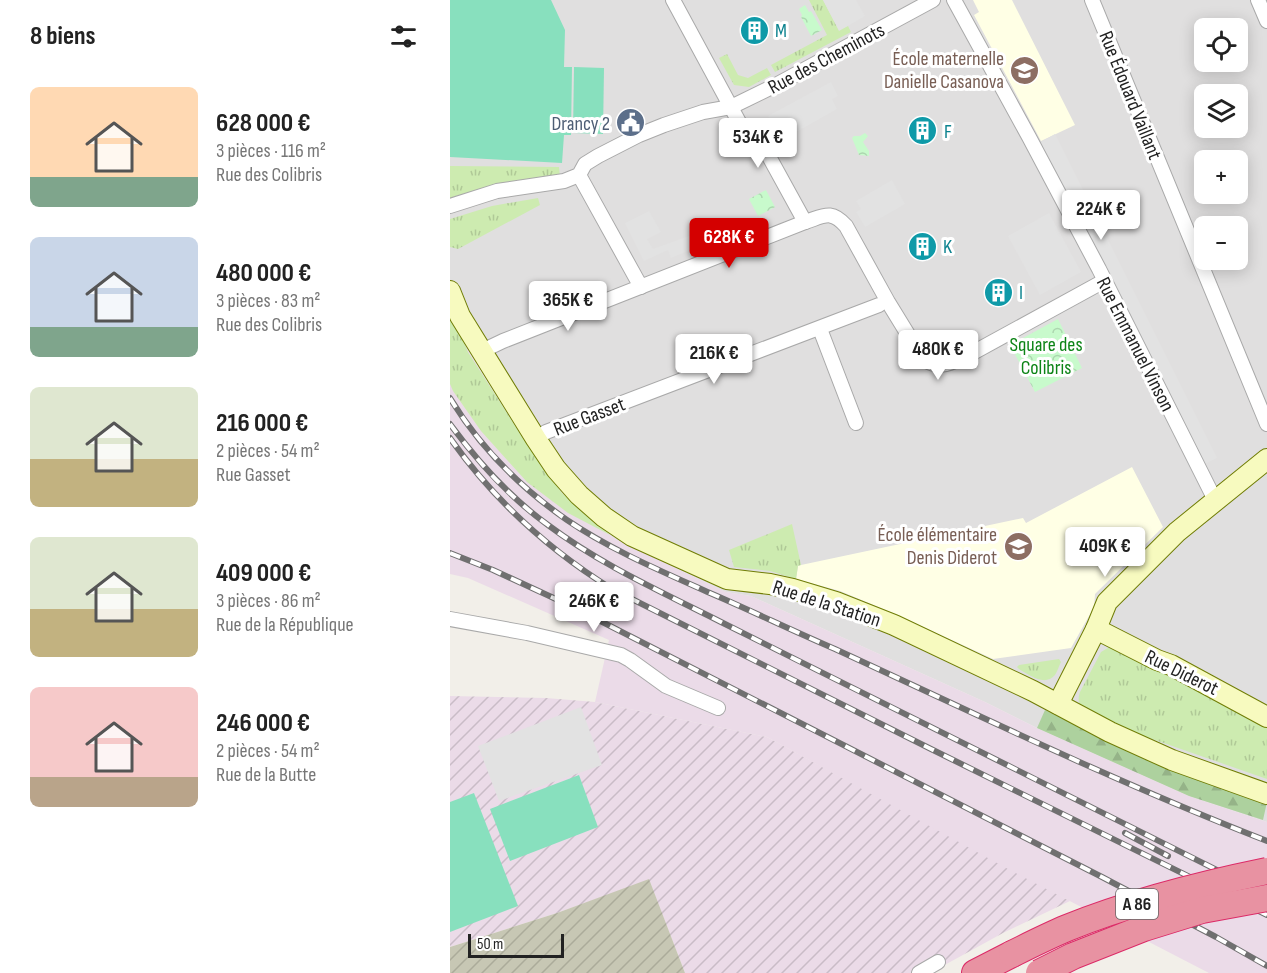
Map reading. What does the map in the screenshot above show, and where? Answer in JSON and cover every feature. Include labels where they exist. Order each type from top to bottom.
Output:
[{"type":"highway","name":"A 86","points":[[975,973],[1066,929],[1110,912],[1162,896],[1267,871]]},
{"type":"highway","name":"A 86","points":[[1039,973],[1073,956],[1143,928],[1202,910],[1267,898]]},
{"type":"street","points":[[673,0],[739,122],[770,157],[805,222]]},
{"type":"street","name":"Rue des Cheminots","points":[[450,206],[497,191],[564,181],[579,175],[585,164],[639,135],[703,112],[731,107],[933,0]]},
{"type":"street","name":"Rue Emmanuel Vinson","points":[[954,0],[1029,137],[1215,500]]},
{"type":"street","name":"Rue Édouard Vaillant","points":[[1092,0],[1267,424]]},
{"type":"street","points":[[1258,0],[1267,21]]},
{"type":"street","points":[[579,175],[641,287]]},
{"type":"street","points":[[482,351],[805,222],[832,215],[838,217],[846,226],[923,359],[931,364],[950,363],[967,356],[1104,281]]},
{"type":"street","name":"Rue de la Station","points":[[450,291],[460,316],[556,469],[579,495],[604,517],[632,536],[727,579],[793,589],[894,625],[1058,704],[1110,732],[1172,760],[1267,794]]},
{"type":"street","name":"Rue Gasset","points":[[536,439],[546,432],[879,305]]},
{"type":"street","points":[[820,329],[856,423]]},
{"type":"street","points":[[1058,704],[1107,603],[1177,532],[1267,459]]},
{"type":"street","points":[[450,619],[527,633],[621,655],[666,686],[718,708]]},
{"type":"street","name":"Rue Diderot","points":[[1096,629],[1265,713]]},
{"type":"street","points":[[919,973],[938,962]]},
{"type":"shaded area","points":[[450,0],[1267,0],[1267,822],[1189,796],[751,596],[726,592],[617,540],[604,531],[560,489],[512,422],[467,348],[450,309]]},
{"type":"shaded area","points":[[823,0],[856,0],[865,16],[839,31]]},
{"type":"shaded area","name":"École maternelle Danielle Casanova","points":[[973,0],[1012,0],[1075,125],[1041,141],[974,15],[979,12]]},
{"type":"shaded area","points":[[831,82],[838,96],[832,99],[837,109],[782,140],[768,116]]},
{"type":"shaded area","points":[[1055,134],[1217,458],[1203,465],[1039,143]]},
{"type":"shaded area","points":[[892,180],[905,204],[865,227],[856,212],[861,209],[856,201]]},
{"type":"shaded area","points":[[649,211],[661,232],[647,239],[653,249],[706,230],[712,241],[671,258],[668,250],[644,261],[625,223]]},
{"type":"shaded area","points":[[1049,213],[1081,272],[1040,295],[1008,236]]},
{"type":"shaded area","points":[[450,309],[467,348],[512,422],[560,489],[604,531],[617,540],[726,592],[751,596],[1189,796],[1267,822],[1267,973],[1209,973],[1008,869],[767,737],[595,702],[609,640],[468,578],[450,574]]},
{"type":"shaded area","name":"École élémentaire Denis Diderot","points":[[1132,467],[1163,527],[1095,594],[1094,607],[1071,648],[993,659],[840,591],[796,579],[798,566],[801,565],[1023,518],[1026,523]]},
{"type":"shaded area","points":[[450,696],[546,698],[595,702],[767,737],[1070,901],[1003,933],[930,973],[685,973],[649,880],[557,913],[450,947]]},
{"type":"shaded area","points":[[581,707],[602,765],[499,801],[478,746]]},
{"type":"shaded area","points":[[649,879],[685,973],[450,973],[450,947],[557,913]]},
{"type":"green space","points":[[450,0],[551,0],[565,30],[564,67],[572,67],[571,135],[564,135],[562,163],[450,157]]},
{"type":"green space","points":[[809,0],[823,0],[839,30],[848,26],[851,32],[775,72],[771,65],[827,35]]},
{"type":"green space","points":[[805,5],[822,30],[811,36],[799,9]]},
{"type":"green space","points":[[727,54],[738,75],[748,78],[767,68],[771,75],[749,87],[734,85],[719,58]]},
{"type":"green space","points":[[574,67],[604,68],[603,134],[573,133]]},
{"type":"green space","points":[[865,133],[868,136],[863,142],[869,151],[869,156],[859,155],[852,138]]},
{"type":"green space","points":[[450,166],[559,167],[560,177],[450,199]]},
{"type":"green space","points":[[766,190],[775,207],[758,216],[749,199]]},
{"type":"green space","points":[[538,198],[540,205],[458,249],[450,247],[450,219],[492,206]]},
{"type":"green space","points":[[450,309],[468,352],[521,435],[562,493],[610,535],[568,513],[527,482],[481,431],[450,384]]},
{"type":"green space","name":"Square des Colibris","points":[[1058,319],[1082,368],[1035,392],[1010,345]]},
{"type":"green space","points":[[792,524],[801,565],[798,566],[796,579],[770,571],[734,567],[729,550]]},
{"type":"green space","points":[[1111,646],[1267,727],[1267,779],[1135,733],[1092,711],[1090,714],[1084,710],[1079,702],[1080,692],[1101,652]]},
{"type":"green space","points":[[1059,659],[1061,662],[1056,674],[1047,680],[1032,677],[1017,667],[1019,665]]},
{"type":"green space","points":[[1045,710],[1130,751],[1267,802],[1263,820],[1189,796],[1037,728]]},
{"type":"green space","points":[[579,775],[598,827],[510,861],[490,809]]},
{"type":"green space","points":[[474,793],[518,906],[450,932],[450,802]]},
{"type":"railway","points":[[450,398],[474,433],[517,480],[550,508],[601,541],[655,568],[1050,748],[1267,841]]},
{"type":"railway","points":[[450,424],[483,465],[520,503],[568,539],[611,566],[1267,895]]},
{"type":"railway","points":[[450,438],[485,482],[524,522],[566,558],[612,589],[1267,915]]},
{"type":"railway","points":[[450,553],[571,606],[1102,877],[1267,966]]},
{"type":"railway","points":[[1125,833],[1168,856]]},
{"type":"place","name":"M","points":[[754,30]]},
{"type":"place","name":"École maternelle Danielle Casanova","points":[[1025,70]]},
{"type":"place","name":"Drancy 2","points":[[631,123]]},
{"type":"place","name":"F","points":[[923,131]]},
{"type":"place","name":"K","points":[[922,246]]},
{"type":"place","name":"I","points":[[998,292]]},
{"type":"place","name":"École élémentaire Denis Diderot","points":[[1018,546]]}]
